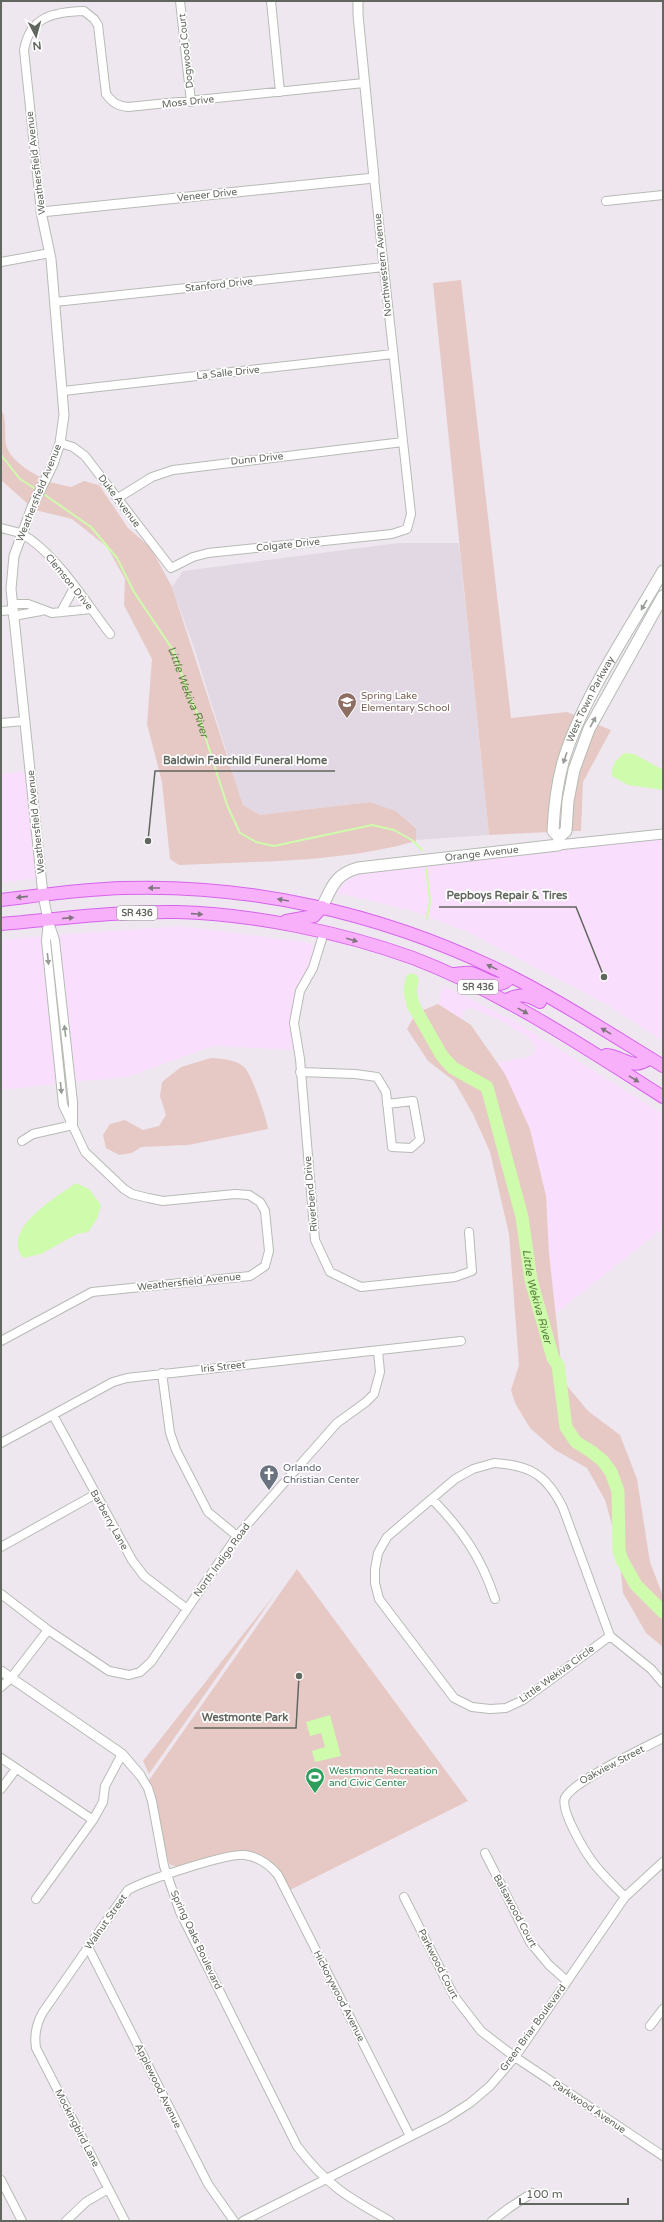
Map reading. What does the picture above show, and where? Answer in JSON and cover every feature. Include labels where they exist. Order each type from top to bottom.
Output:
[{"type":"main road","name":"West Town Parkway","points":[[663,571],[592,695],[563,762],[556,795],[552,831],[559,841],[566,831],[568,801],[574,770],[589,729],[663,596]]},
{"type":"main road","name":"Orange Avenue","points":[[322,908],[333,884],[344,872],[358,868],[559,841]]},
{"type":"main road","name":"SR 436","points":[[1,900],[123,888],[179,889],[228,892],[322,908],[377,922],[493,967],[663,1066]]},
{"type":"main road","points":[[273,922],[298,920],[314,916],[322,908]]},
{"type":"main road","name":"SR 436","points":[[1,924],[126,913],[177,912],[227,916],[273,922],[324,932],[412,958],[451,974],[505,1001],[597,1055],[663,1097]]},
{"type":"main road","points":[[451,974],[471,973],[500,984],[506,982],[510,977]]},
{"type":"main road","points":[[505,1001],[515,995],[524,994],[566,1017],[581,1017]]},
{"type":"main road","points":[[597,1055],[610,1056],[633,1064],[643,1063],[650,1058]]},
{"type":"street","name":"Dogwood Court","points":[[180,1],[191,102]]},
{"type":"street","points":[[271,1],[280,92]]},
{"type":"street","name":"Northwestern Avenue","points":[[358,1],[364,83],[411,514],[407,529]]},
{"type":"street","name":"Moss Drive","points":[[84,11],[94,19],[98,26],[103,83],[106,94],[112,102],[120,106],[128,107],[191,102],[364,83]]},
{"type":"street","name":"Weathersfield Avenue","points":[[1,1342],[92,1292],[250,1276],[265,1266],[269,1251],[265,1211],[260,1202],[250,1195],[235,1194],[163,1201],[132,1194],[103,1170],[85,1152],[73,1126],[73,1102],[55,940],[48,920],[44,895],[12,610],[11,573],[14,556],[21,534],[53,464],[60,443],[64,415],[50,253],[41,212],[24,50],[26,38],[32,28],[42,20],[66,12],[84,11]]},
{"type":"street","name":"Veneer Drive","points":[[41,212],[374,178]]},
{"type":"street","points":[[606,201],[663,195]]},
{"type":"street","points":[[1,262],[50,253]]},
{"type":"street","name":"Stanford Drive","points":[[55,302],[384,267]]},
{"type":"street","name":"La Salle Drive","points":[[63,391],[393,354]]},
{"type":"street","name":"Dunn Drive","points":[[118,498],[152,477],[174,470],[403,442]]},
{"type":"street","name":"Duke Avenue","points":[[60,443],[80,450],[171,568]]},
{"type":"street","name":"Clemson Drive","points":[[1,528],[21,534],[39,546],[52,558],[110,634]]},
{"type":"street","name":"Colgate Drive","points":[[171,568],[193,557],[208,553],[392,534],[407,529]]},
{"type":"street","points":[[61,612],[74,588]]},
{"type":"street","points":[[1,611],[61,612],[91,609]]},
{"type":"street","points":[[1,723],[25,721]]},
{"type":"street","name":"Orange Avenue","points":[[559,841],[663,834]]},
{"type":"street","name":"Riverbend Drive","points":[[324,932],[313,968],[300,991],[294,1023],[300,1072],[315,1240],[330,1272],[361,1287],[456,1276],[472,1271],[469,1232]]},
{"type":"street","points":[[300,1072],[355,1074],[377,1077],[386,1092],[392,1147],[411,1148],[420,1140],[413,1101],[388,1104]]},
{"type":"street","points":[[22,1141],[33,1134],[73,1126]]},
{"type":"street","name":"Iris Street","points":[[1,1443],[113,1382],[127,1378],[162,1373],[461,1342]]},
{"type":"street","name":"North Indigo Road","points":[[1,1594],[48,1630],[109,1671],[129,1675],[140,1672],[151,1662],[237,1536],[337,1423],[366,1402],[374,1394],[380,1372],[378,1351]]},
{"type":"street","points":[[162,1373],[169,1427],[176,1450],[208,1512],[237,1536]]},
{"type":"street","name":"Barberry Lane","points":[[53,1415],[94,1495],[132,1560],[144,1576],[187,1609]]},
{"type":"street","name":"Little Wekiva Circle","points":[[494,1463],[516,1464],[536,1474],[553,1490],[563,1508],[610,1636],[523,1700],[506,1708],[490,1709],[472,1707],[454,1698],[379,1599],[375,1583],[375,1570],[378,1553],[387,1537],[432,1499],[455,1479],[473,1469],[494,1463]]},
{"type":"street","points":[[1,1547],[94,1495]]},
{"type":"street","points":[[432,1499],[454,1522],[471,1544],[486,1572],[495,1599]]},
{"type":"street","points":[[1,1687],[11,1678],[48,1630]]},
{"type":"street","points":[[610,1636],[651,1669],[663,1683]]},
{"type":"street","name":"Spring Oaks Boulevard","points":[[1,1671],[122,1754],[140,1775],[148,1788],[152,1801],[167,1875],[180,1912],[297,2146],[325,2179],[349,2198],[390,2221]]},
{"type":"street","name":"Oakview Street","points":[[625,1897],[591,1860],[566,1814],[564,1806],[565,1798],[576,1785],[663,1738]]},
{"type":"street","points":[[36,1899],[93,1820],[103,1802],[105,1786],[122,1754]]},
{"type":"street","points":[[1,1758],[93,1820]]},
{"type":"street","points":[[1,1789],[16,1769]]},
{"type":"street","name":"Balsawood Court","points":[[485,1853],[530,1942],[549,1966],[567,1981]]},
{"type":"street","name":"Walnut Street","points":[[35,2033],[43,2012],[128,1890],[141,1883],[228,1857],[244,1855],[262,1860]]},
{"type":"street","name":"Hickorywood Avenue","points":[[262,1860],[278,1875],[410,2136]]},
{"type":"street","name":"Green Briar Boulevard","points":[[243,2221],[445,2119],[470,2103],[490,2086],[515,2057],[625,1897],[663,1862]]},
{"type":"street","name":"Parkwood Court","points":[[404,1897],[454,1996],[481,2030],[515,2057]]},
{"type":"street","name":"Applewood Avenue","points":[[88,1947],[208,2184],[234,2221]]},
{"type":"street","points":[[650,2026],[663,2009]]},
{"type":"street","name":"Mockingbird Lane","points":[[35,2033],[36,2048],[125,2221]]},
{"type":"street","name":"Parkwood Avenue","points":[[515,2057],[663,2156]]},
{"type":"street","points":[[1,2180],[22,2221]]},
{"type":"street","points":[[66,2221],[86,2202],[108,2189]]},
{"type":"street","points":[[492,2221],[532,2193]]},
{"type":"shaded area","points":[[461,280],[511,718],[567,712],[577,716],[549,832],[489,835],[433,283]]},
{"type":"shaded area","points":[[1,409],[5,420],[6,446],[8,450],[18,463],[42,478],[29,505],[1,480]]},
{"type":"shaded area","points":[[84,481],[99,485],[128,528],[151,548],[172,587],[243,805],[260,815],[370,802],[396,811],[416,828],[416,841],[358,853],[298,860],[179,865],[170,859],[162,782],[147,724],[152,659],[124,605],[125,579],[107,547],[72,519],[35,510],[49,482],[71,487]]},
{"type":"shaded area","name":"Spring Lake Elementary School","points":[[398,543],[459,543],[489,835],[416,840],[416,827],[396,811],[370,802],[260,815],[243,805],[194,648],[172,587],[183,571]]},
{"type":"shaded area","points":[[596,724],[611,730],[583,782],[581,831],[570,831],[577,771]]},
{"type":"shaded area","points":[[625,753],[634,754],[663,770],[663,790],[628,785],[612,776],[612,769],[615,763]]},
{"type":"shaded area","points":[[26,772],[38,878],[1,883],[1,774]]},
{"type":"shaded area","points":[[663,839],[663,1041],[606,1004],[466,931],[409,910],[333,892],[346,875],[359,872]]},
{"type":"shaded area","points":[[180,926],[304,942],[316,946],[310,966],[297,990],[295,1050],[213,1046],[127,1077],[75,1082],[57,935]]},
{"type":"shaded area","points":[[43,936],[57,1084],[1,1090],[1,940]]},
{"type":"shaded area","points":[[443,986],[511,1019],[663,1114],[663,1228],[556,1313],[549,1253],[546,1196],[505,1074],[498,1063],[531,1056],[536,1047],[528,1037],[498,1019],[472,1008],[464,1010],[462,1019],[438,1004]]},
{"type":"shaded area","points":[[438,1004],[471,1025],[505,1074],[530,1129],[546,1196],[549,1253],[563,1381],[588,1411],[620,1435],[637,1479],[650,1562],[663,1596],[663,1647],[646,1633],[623,1593],[618,1546],[605,1500],[587,1468],[555,1450],[530,1428],[515,1403],[511,1390],[519,1365],[509,1234],[490,1152],[473,1114],[454,1081],[428,1061],[407,1029],[416,1013]]},
{"type":"shaded area","points":[[211,1058],[233,1061],[244,1067],[251,1077],[268,1129],[188,1145],[141,1147],[132,1153],[119,1155],[106,1148],[103,1135],[110,1124],[125,1120],[143,1130],[159,1126],[166,1115],[160,1096],[162,1082],[181,1067]]},
{"type":"shaded area","points":[[76,1183],[89,1189],[101,1205],[97,1219],[88,1232],[77,1234],[41,1254],[23,1258],[18,1247],[19,1236],[25,1225],[45,1205]]},
{"type":"shaded area","points":[[297,1569],[468,1801],[288,1891],[280,1875],[245,1852],[227,1853],[177,1867],[169,1864],[147,1783]]},
{"type":"shaded area","points":[[275,1594],[149,1774],[143,1761]]},
{"type":"shaded area","points":[[330,1715],[341,1756],[315,1762],[312,1751],[325,1747],[321,1733],[310,1736],[306,1722]]},
{"type":"waterway","name":"Little Wekiva River","points":[[1,455],[20,479],[34,488]]},
{"type":"waterway","name":"Little Wekiva River","points":[[45,495],[91,527],[117,558],[134,592],[173,650],[190,698],[199,717],[227,805],[240,833],[256,842],[274,846],[372,825],[394,830],[412,840],[422,850]]},
{"type":"waterway","name":"Little Wekiva River","points":[[426,869],[430,901],[427,918]]},
{"type":"waterway","name":"Little Wekiva River","points":[[412,980],[410,991],[413,1005],[442,1056],[453,1068],[487,1087],[522,1217],[531,1280],[553,1358],[558,1365],[566,1427],[576,1442],[603,1461],[611,1472],[618,1491],[619,1551],[622,1560],[636,1585],[663,1612]]},
{"type":"place","name":"Spring Lake Elementary School","points":[[347,719]]},
{"type":"place","name":"Baldwin Fairchild Funeral Home","points":[[148,841]]},
{"type":"place","name":"Pepboys Repair & Tires","points":[[604,977]]},
{"type":"place","name":"Orlando Christian Center","points":[[269,1491]]},
{"type":"place","name":"Westmonte Park","points":[[299,1676]]},
{"type":"place","name":"Westmonte Recreation and Civic Center","points":[[315,1794]]}]
